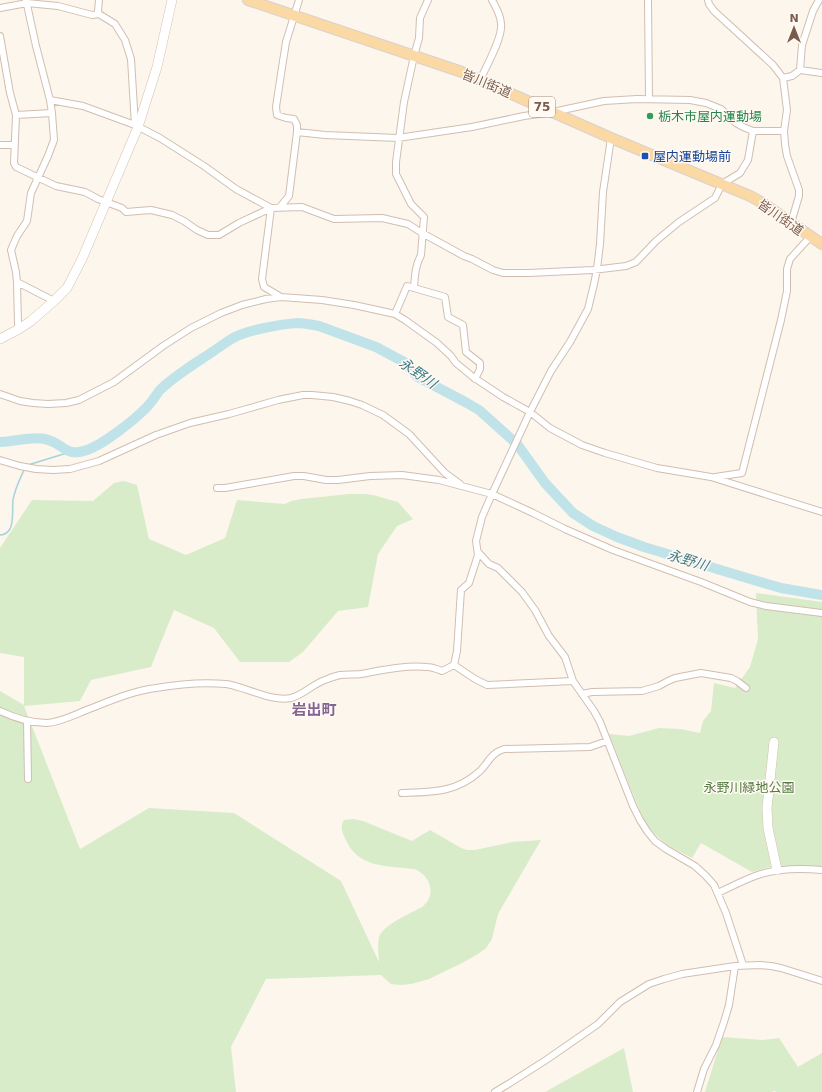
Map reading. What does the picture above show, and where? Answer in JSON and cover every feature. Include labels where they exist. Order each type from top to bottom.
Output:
[{"type":"main road","name":"皆川街道","points":[[248,0],[480,80],[611,138],[755,199],[822,244]]},
{"type":"street","points":[[99,0],[99,14]]},
{"type":"street","points":[[0,339],[19,329],[54,301],[67,288],[82,259],[136,126],[157,67],[172,0]]},
{"type":"street","points":[[280,207],[289,196],[297,126],[294,119],[277,115],[276,107],[286,42],[299,0]]},
{"type":"street","points":[[414,288],[416,268],[421,255],[424,217],[411,204],[396,174],[396,162],[404,102],[419,38],[420,18],[428,0]]},
{"type":"street","points":[[480,80],[498,39],[502,24],[492,0]]},
{"type":"street","points":[[648,0],[650,99]]},
{"type":"street","points":[[708,0],[714,11],[773,65],[783,78],[788,110],[784,131],[787,156],[799,190],[799,196],[791,223]]},
{"type":"street","points":[[800,70],[802,45],[813,11],[819,0]]},
{"type":"street","points":[[19,329],[16,272],[11,250],[17,236],[27,221],[32,193],[54,140],[50,100],[26,2]]},
{"type":"street","points":[[0,8],[26,2],[58,6],[92,15],[99,14],[115,24],[125,40],[131,58],[136,126]]},
{"type":"street","points":[[0,36],[10,93],[16,116],[14,163],[16,167],[38,178],[56,186],[85,192],[98,199],[122,208],[126,212],[151,210],[172,215],[208,235],[219,235],[239,223],[271,208],[280,207],[302,206],[334,219],[382,218],[408,224],[464,256],[493,270],[503,273],[597,269],[626,266],[636,262],[656,241],[679,222],[715,198],[722,184],[740,174],[748,160],[753,130]]},
{"type":"street","points":[[783,78],[792,76],[800,70],[822,73]]},
{"type":"street","points":[[297,132],[325,135],[398,138],[472,127],[604,101],[650,99],[690,100],[706,103],[721,109],[736,123],[743,127],[753,130],[784,131]]},
{"type":"street","points":[[50,100],[83,106],[136,126],[160,138],[204,166],[236,189],[271,208]]},
{"type":"street","points":[[16,116],[52,113]]},
{"type":"street","points":[[454,665],[457,651],[461,590],[469,583],[478,555],[476,541],[482,517],[530,412],[551,371],[570,342],[588,309],[597,269],[603,192],[611,138]]},
{"type":"street","points":[[0,145],[14,144]]},
{"type":"street","points":[[271,208],[262,279],[264,287],[281,297]]},
{"type":"street","points":[[711,477],[742,473],[781,320],[787,291],[787,269],[790,259],[810,237]]},
{"type":"street","points":[[16,282],[54,301]]},
{"type":"street","points":[[395,314],[407,286],[445,297],[448,317],[463,325],[466,352],[480,363],[480,369],[475,379]]},
{"type":"street","points":[[0,394],[20,401],[33,403],[48,404],[79,400],[114,382],[163,346],[191,328],[221,313],[242,305],[281,297],[322,300],[395,314],[437,343],[456,363],[475,379],[530,412],[550,428],[595,450],[657,468],[711,477],[822,512]]},
{"type":"street","points":[[0,460],[31,468],[53,470],[70,469],[99,461],[156,435],[190,423],[278,400],[303,395],[312,395],[333,397],[350,401],[383,415],[409,434],[445,473],[464,486]]},
{"type":"street","points":[[217,488],[225,488],[294,476],[338,480],[370,476],[402,475],[439,480],[492,494],[613,550],[701,582],[750,602],[766,606],[822,613]]},
{"type":"street","points":[[478,552],[489,564],[498,568],[522,592],[535,610],[549,636],[565,656],[573,681],[600,722],[633,806],[647,831],[655,841],[695,866],[714,885],[743,965]]},
{"type":"street","points":[[454,665],[475,680],[487,685],[573,681]]},
{"type":"street","points":[[0,711],[12,717],[27,721],[47,723],[72,717],[129,694],[188,683],[226,684],[274,698],[290,698],[321,682],[339,675],[360,674],[396,667],[428,667],[442,671],[454,665]]},
{"type":"street","points":[[582,694],[592,692],[642,691],[659,686],[675,678],[700,673],[731,678],[746,688]]},
{"type":"street","points":[[27,721],[28,779]]},
{"type":"street","points":[[402,793],[426,793],[441,791],[457,786],[480,770],[497,751],[504,749],[590,747],[607,741]]},
{"type":"street","points":[[774,742],[767,808],[768,828],[777,870]]},
{"type":"street","points":[[718,893],[755,876],[777,870],[822,870]]},
{"type":"street","points":[[495,1092],[546,1060],[598,1024],[620,1002],[648,984],[664,978],[743,965],[771,966],[822,981]]},
{"type":"street","points":[[697,1092],[704,1069],[716,1045],[724,1022],[730,999],[735,966]]},
{"type":"green space","points":[[124,481],[137,485],[149,539],[186,555],[225,538],[237,500],[285,504],[301,499],[349,494],[365,494],[398,502],[413,519],[397,526],[378,554],[368,607],[338,611],[303,652],[289,662],[240,662],[214,628],[174,610],[151,667],[91,680],[80,701],[24,706],[80,849],[149,808],[234,813],[341,881],[379,962],[379,937],[391,924],[422,907],[427,902],[431,892],[430,886],[425,876],[414,869],[374,864],[357,855],[350,848],[343,834],[342,827],[344,820],[354,819],[363,821],[412,841],[430,830],[467,850],[475,850],[512,842],[541,840],[498,914],[492,939],[486,948],[462,963],[429,979],[411,984],[400,985],[391,984],[381,975],[266,979],[231,1047],[236,1092],[0,1092],[0,691],[24,705],[24,657],[0,653],[0,548],[32,500],[93,501],[114,483]]},
{"type":"green space","name":"永野川緑地公園","points":[[756,593],[822,602],[822,868],[787,866],[770,867],[752,872],[701,843],[692,858],[667,845],[646,824],[609,734],[629,736],[659,728],[680,729],[700,733],[703,721],[711,711],[714,683],[735,688],[750,667],[758,639]]},
{"type":"green space","points":[[722,1037],[763,1040],[779,1038],[798,1067],[822,1053],[822,1092],[705,1092]]},
{"type":"green space","points":[[624,1048],[633,1092],[545,1092]]},
{"type":"waterway","name":"永野川","points":[[0,442],[40,438],[51,441],[69,451],[80,452],[87,450],[110,438],[146,408],[159,391],[169,382],[233,338],[256,330],[283,325],[301,323],[319,326],[376,347],[404,362],[418,377],[479,410],[517,444],[545,483],[573,513],[593,526],[644,547],[781,588],[822,595]]},
{"type":"waterway","points":[[28,465],[70,452]]},
{"type":"waterway","points":[[0,535],[10,529],[14,496],[25,468]]},
{"type":"place","name":"栃木市屋内運動場","points":[[650,116]]},
{"type":"place","name":"屋内運動場前","points":[[645,156]]},
{"type":"district","name":"岩出町","points":[[314,710]]}]
